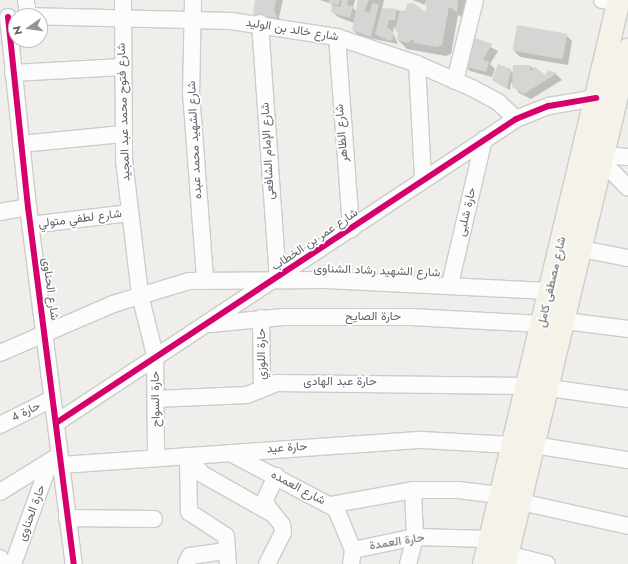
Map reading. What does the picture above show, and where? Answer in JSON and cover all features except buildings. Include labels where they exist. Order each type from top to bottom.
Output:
[{"type":"main road","name":"شارع مصطفى كامل","points":[[506,559],[513,445],[596,98],[613,1]]},
{"type":"main road","name":"شارع مصطفى كامل","points":[[484,564],[490,539],[534,445],[565,321],[628,50]]},
{"type":"street","name":"شارع فتوح محمد عبد المجيد","points":[[123,0],[123,134],[130,213],[140,295]]},
{"type":"street","name":"شارع الشهيد محمد عبده","points":[[193,0],[191,21],[191,92],[205,279]]},
{"type":"street","points":[[455,81],[475,0]]},
{"type":"street","name":"شارع خالد بن الوليد","points":[[48,16],[260,24],[336,37],[416,64],[455,81],[498,102],[516,119]]},
{"type":"street","name":"شارع الإمام الشافعى","points":[[260,24],[278,279]]},
{"type":"street","name":"شارع الظاهر","points":[[336,37],[351,229]]},
{"type":"street","name":"شارع الحناوى","points":[[11,48],[30,226],[56,423],[57,460],[67,518],[69,562]]},
{"type":"street","points":[[416,64],[423,179]]},
{"type":"street","points":[[13,73],[122,68]]},
{"type":"street","name":"شارع عمر بن الخطاب","points":[[56,423],[155,355],[278,279],[423,179],[516,119],[549,106],[596,98]]},
{"type":"street","points":[[21,144],[123,134]]},
{"type":"street","name":"حارة شلبى","points":[[450,284],[484,139]]},
{"type":"street","points":[[603,158],[628,157]]},
{"type":"street","points":[[603,158],[628,188]]},
{"type":"street","points":[[0,212],[28,207]]},
{"type":"street","name":"شارع لطفي متولي","points":[[30,226],[130,213]]},
{"type":"street","points":[[582,249],[628,258]]},
{"type":"street","name":"شارع الشهيد رشاد الشناوى","points":[[0,353],[44,333],[140,295],[205,279],[278,279],[450,284],[550,291]]},
{"type":"street","name":"حارة السواح","points":[[140,295],[155,355],[156,458]]},
{"type":"street","name":"حارة الصايح","points":[[204,324],[261,318],[411,317],[542,324]]},
{"type":"street","name":"حارة اللوزي","points":[[261,318],[262,389]]},
{"type":"street","points":[[565,321],[628,329]]},
{"type":"street","name":"حارة عبد الهادى","points":[[156,399],[247,394],[276,383],[527,386]]},
{"type":"street","points":[[549,388],[628,399]]},
{"type":"street","name":"حارة 4","points":[[0,425],[52,399]]},
{"type":"street","name":"حارة عيد","points":[[57,460],[156,458],[422,440],[513,445]]},
{"type":"street","points":[[534,445],[628,460]]},
{"type":"street","name":"شارع العمده","points":[[229,452],[330,505],[352,557]]},
{"type":"street","points":[[188,456],[202,474],[271,513]]},
{"type":"street","points":[[186,564],[190,556],[228,558],[226,536],[189,512],[188,456]]},
{"type":"street","points":[[0,492],[57,460]]},
{"type":"street","name":"حارة الحناوى","points":[[13,564],[57,460]]},
{"type":"street","points":[[266,564],[283,533],[282,525],[271,513],[264,502],[276,476]]},
{"type":"street","points":[[408,564],[415,537],[413,490]]},
{"type":"street","points":[[330,505],[413,490],[458,490],[510,498],[628,526]]},
{"type":"street","points":[[67,518],[154,519]]},
{"type":"street","name":"حارة العمدة","points":[[352,557],[415,537],[490,539]]},
{"type":"street","points":[[0,558],[3,564]]},
{"type":"street","points":[[506,559],[547,564]]},
{"type":"cycle path","points":[[11,48],[28,207],[74,564]]},
{"type":"cycle path","points":[[56,423],[516,119],[549,106],[596,98]]}]
